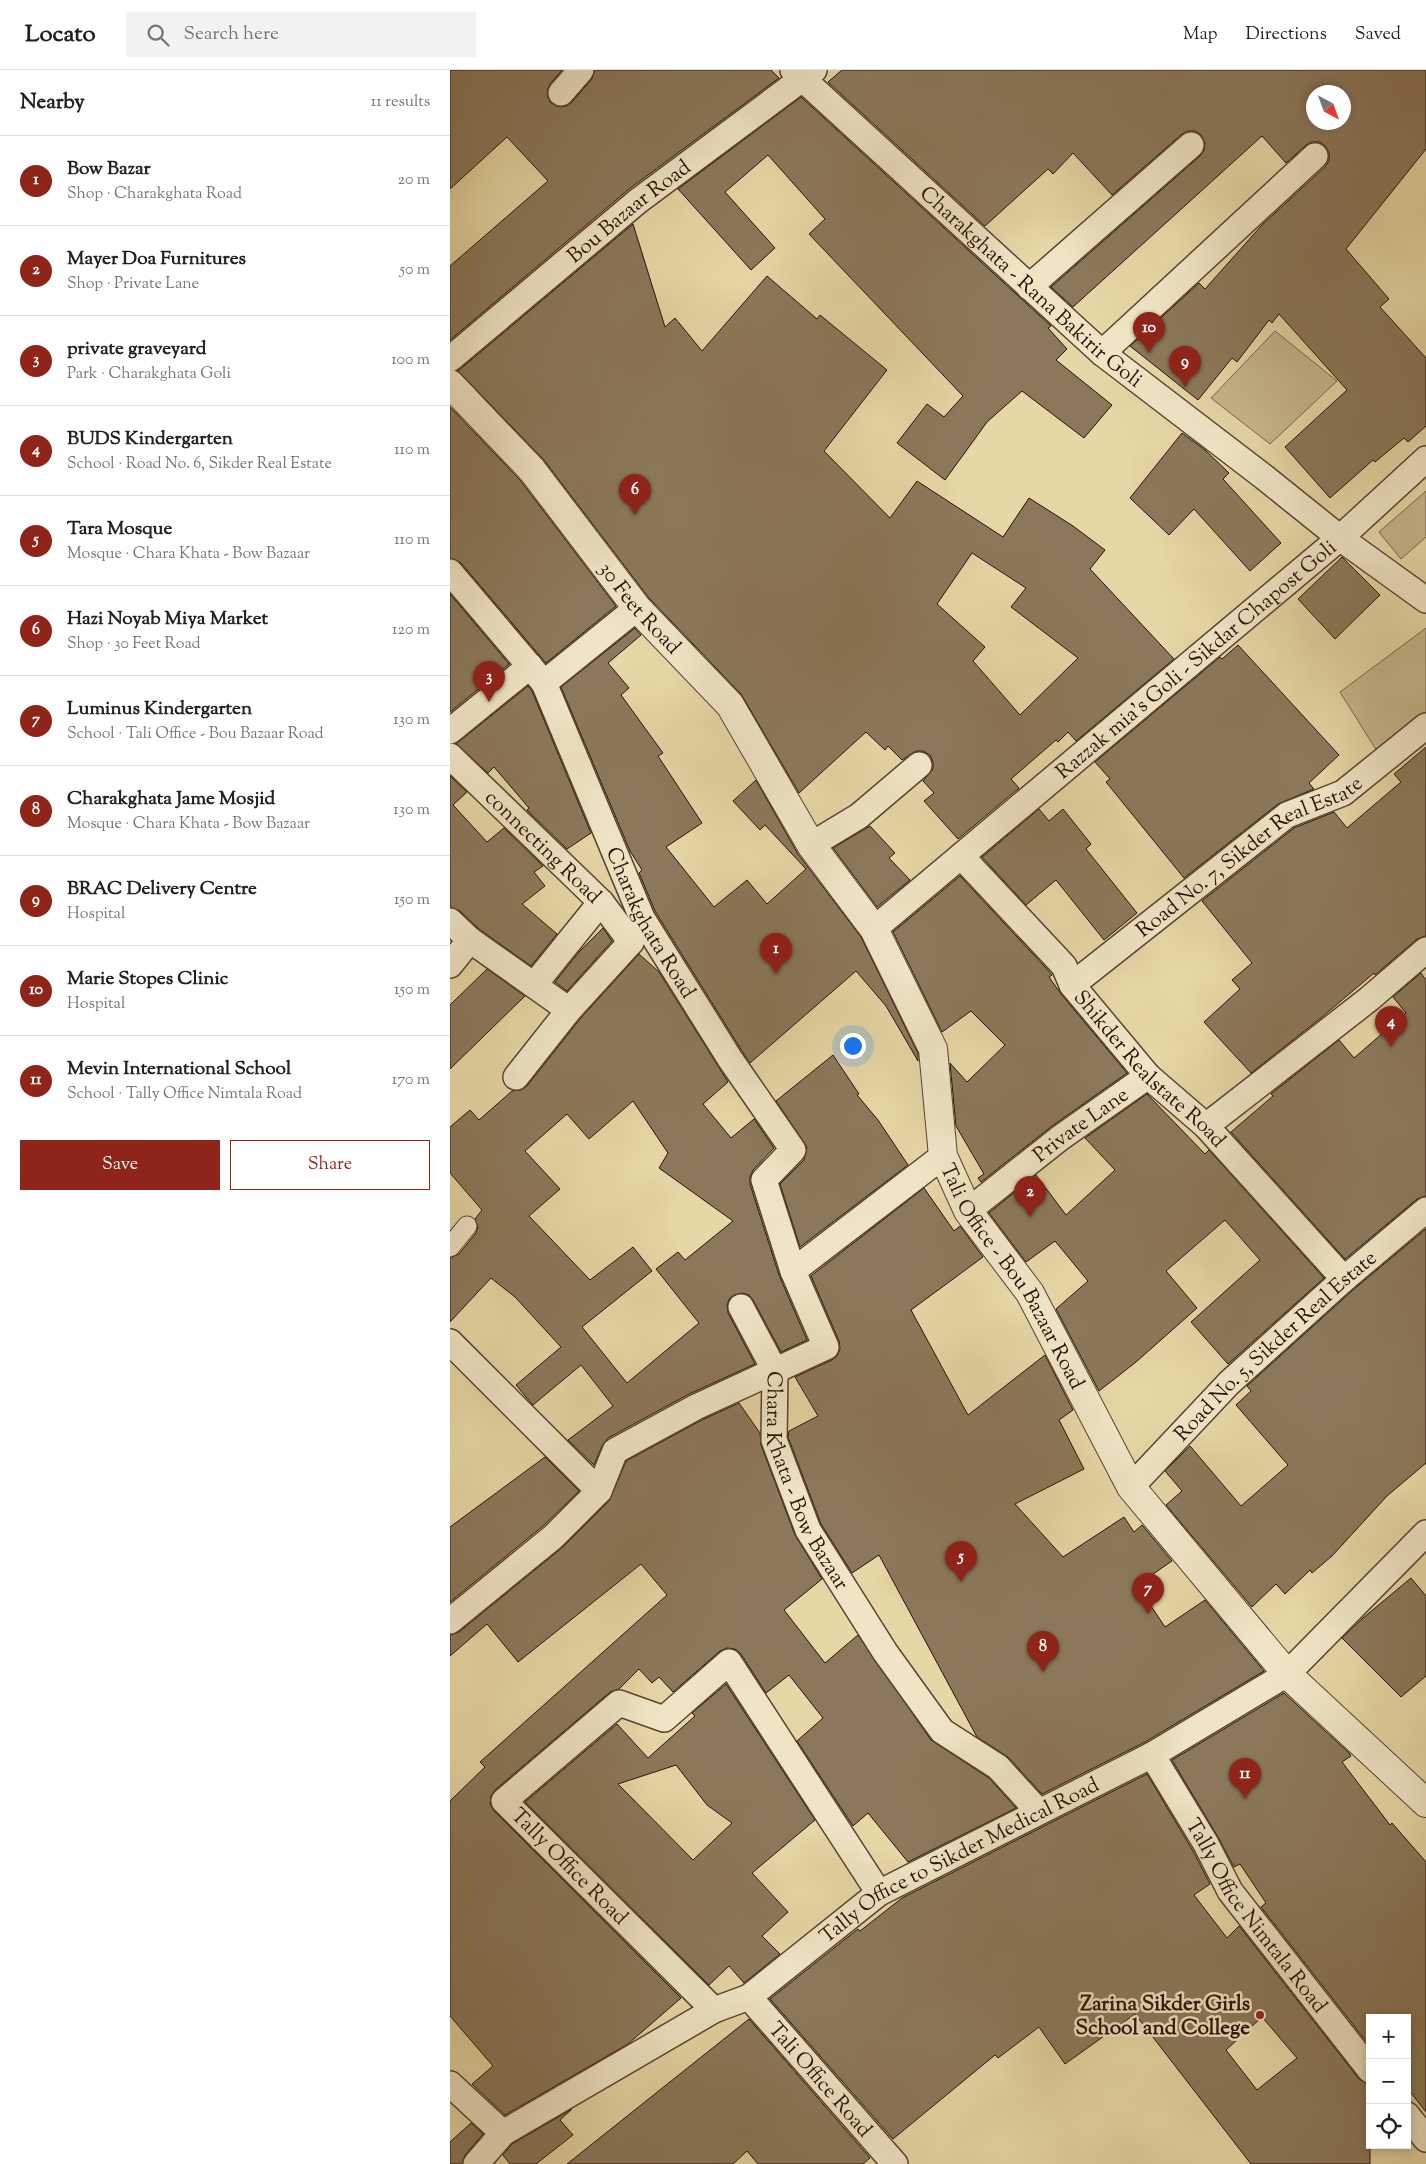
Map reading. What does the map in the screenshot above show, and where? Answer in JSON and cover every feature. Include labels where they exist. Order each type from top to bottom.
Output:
[{"type":"street","points":[[561,93],[580,70]]},
{"type":"street","name":"Charakghata - Rana Bakirir Goli","points":[[803,73],[1029,287],[1102,353],[1264,476],[1340,538],[1426,600]]},
{"type":"street","name":"Bou Bazaar Road","points":[[450,359],[638,201],[803,73]]},
{"type":"street","points":[[1029,287],[1191,144]]},
{"type":"street","points":[[1102,353],[1315,156]]},
{"type":"street","name":"30 Feet Road","points":[[450,384],[532,470],[637,608],[730,705],[811,845]]},
{"type":"street","name":"Razzak mia's Goli - Sikdar Chapost Goli","points":[[874,929],[1340,538],[1426,458]]},
{"type":"street","name":"Charakghata Road","points":[[450,572],[537,674],[642,918],[730,1059],[793,1150],[764,1180],[793,1271]]},
{"type":"street","points":[[450,731],[637,608]]},
{"type":"street","name":"Road No. 7, Sikder Real Estate","points":[[1072,984],[1287,815],[1343,793],[1426,726]]},
{"type":"street","name":"connecting Road","points":[[450,756],[601,902],[630,942]]},
{"type":"street","points":[[811,845],[859,816],[919,765]]},
{"type":"street","name":"Tali Office - Bou Bazaar Road","points":[[811,845],[874,929],[933,1048],[943,1156],[968,1211],[1030,1293],[1131,1487],[1287,1674]]},
{"type":"street","name":"Shikder Realstate Road","points":[[961,856],[1064,966],[1072,984],[1148,1076],[1206,1126],[1344,1279]]},
{"type":"street","points":[[534,985],[601,902]]},
{"type":"street","points":[[516,1078],[569,1010],[630,942],[642,918]]},
{"type":"street","points":[[450,921],[470,940],[569,1010]]},
{"type":"street","points":[[450,964],[470,940]]},
{"type":"street","points":[[1206,1126],[1369,999],[1426,950]]},
{"type":"street","name":"Private Lane","points":[[968,1211],[1060,1138],[1148,1076]]},
{"type":"street","points":[[793,1271],[943,1156]]},
{"type":"street","name":"Road No. 5, Sikder Real Estate","points":[[1131,1487],[1229,1383],[1344,1279],[1426,1210]]},
{"type":"street","points":[[450,1247],[467,1226]]},
{"type":"street","name":"Chara Khata - Bow Bazaar","points":[[793,1271],[826,1348],[775,1370],[774,1440],[808,1530],[885,1652],[942,1731],[998,1767],[1038,1811]]},
{"type":"street","points":[[450,1621],[553,1537],[599,1491],[614,1452],[696,1407],[775,1370],[741,1307]]},
{"type":"street","points":[[450,1342],[599,1491]]},
{"type":"street","name":"Tally Office to Sikder Medical Road","points":[[476,2164],[503,2133],[714,2010],[748,1997],[880,1893],[1038,1811],[1152,1755],[1287,1674],[1426,1533]]},
{"type":"street","name":"Tally Office Road","points":[[714,2010],[504,1801],[619,1703],[664,1719],[729,1662],[880,1893]]},
{"type":"street","points":[[1287,1674],[1426,1802]]},
{"type":"street","name":"Tally Office Nimtala Road","points":[[1152,1755],[1206,1844],[1230,1891],[1366,2065]]},
{"type":"street","name":"Tali Office Road","points":[[748,1997],[893,2163]]},
{"type":"street","points":[[450,2084],[503,2133]]},
{"type":"street","points":[[1411,2120],[1426,2139]]},
{"type":"shaded area","points":[[1275,331],[1337,381],[1270,444],[1211,398]]},
{"type":"shaded area","points":[[1426,491],[1426,537],[1401,559],[1379,532]]},
{"type":"shaded area","points":[[1426,628],[1426,719],[1380,756],[1340,692]]},
{"type":"building","points":[[450,70],[562,70],[550,84],[547,91],[551,103],[559,107],[566,106],[572,102],[592,79],[595,70],[771,70],[779,78],[629,189],[450,340],[450,266],[548,181],[507,137],[450,189]]},
{"type":"building","points":[[842,70],[1426,70],[1426,149],[1346,249],[1389,299],[1380,307],[1426,358],[1426,426],[1408,442],[1404,438],[1375,462],[1373,460],[1330,498],[1285,447],[1347,390],[1279,314],[1272,323],[1269,320],[1237,362],[1232,358],[1198,400],[1130,346],[1199,283],[1205,289],[1262,225],[1325,167],[1329,161],[1329,153],[1320,142],[1312,142],[1306,145],[1286,163],[1262,136],[1073,307],[1051,287],[1200,156],[1204,150],[1205,143],[1201,135],[1195,131],[1182,134],[1112,195],[1073,153],[1053,174],[1048,169],[985,226],[828,82]]},
{"type":"building","points":[[801,97],[1051,326],[1048,328],[1067,349],[1056,360],[1112,405],[1084,438],[1022,391],[987,422],[945,480],[897,443],[927,404],[944,417],[963,396],[809,234],[825,219],[768,155],[725,192],[775,248],[751,270],[678,189]]},
{"type":"building","points":[[633,224],[665,327],[675,318],[702,351],[767,276],[817,319],[820,315],[887,370],[824,451],[890,518],[917,481],[1003,537],[1029,498],[1073,526],[1105,550],[1090,569],[1174,659],[1076,741],[1068,732],[1058,742],[1056,740],[1011,779],[1019,788],[958,839],[924,801],[934,793],[923,781],[933,769],[930,755],[923,751],[916,751],[902,760],[888,746],[885,750],[866,732],[799,793],[741,694],[649,598],[543,459],[458,371]],"holes":[[[972,553],[1026,588],[1011,607],[1078,658],[1020,715],[973,661],[985,647],[937,604]]]},
{"type":"building","points":[[450,407],[520,480],[616,606],[546,663],[461,563],[450,558]]},
{"type":"building","points":[[1182,433],[1205,450],[1229,473],[1223,479],[1281,543],[1250,571],[1194,509],[1169,535],[1130,498]]},
{"type":"building","points":[[1342,557],[1380,595],[1335,639],[1298,599]]},
{"type":"building","points":[[450,594],[509,664],[450,712]]},
{"type":"building","points":[[635,628],[641,635],[608,663],[629,688],[621,695],[663,753],[658,756],[702,823],[666,847],[714,907],[747,880],[767,904],[806,869],[765,825],[760,830],[733,801],[756,780],[798,854],[861,937],[918,1053],[918,1061],[886,1006],[856,971],[750,1063],[742,1051],[655,911],[639,873],[642,870],[630,851],[561,687]]},
{"type":"building","points":[[1238,645],[1339,755],[1309,783],[1314,789],[1278,804],[1184,878],[1106,782],[1110,779],[1095,762],[1220,657],[1222,659]]},
{"type":"building","points":[[528,686],[532,691],[591,833],[567,849],[527,810],[529,808],[494,767],[488,773],[456,744]]},
{"type":"building","points":[[1426,747],[1426,936],[1417,939],[1375,975],[1374,973],[1251,1073],[1204,1022],[1240,989],[1232,980],[1252,963],[1202,901],[1294,828],[1334,812],[1347,828],[1401,782],[1394,774]]},
{"type":"building","points":[[450,776],[467,792],[453,805],[487,842],[504,828],[543,866],[534,872],[545,886],[522,904],[557,934],[531,966],[479,929],[460,911],[450,907]]},
{"type":"building","points":[[1039,809],[1049,821],[1063,809],[1091,844],[1086,849],[1137,913],[1104,940],[1056,880],[1026,905],[982,857]]},
{"type":"building","points":[[870,826],[895,853],[889,858],[910,880],[877,907],[833,848]]},
{"type":"building","points":[[960,876],[1052,975],[1049,977],[1061,994],[1127,1073],[1052,1126],[981,1182],[978,1178],[984,1174],[956,1126],[950,1063],[967,1082],[1005,1045],[971,1011],[942,1032],[893,932]]},
{"type":"building","points":[[603,928],[612,941],[567,991],[555,982],[579,952]]},
{"type":"building","points":[[639,954],[659,972],[728,1082],[703,1104],[731,1138],[754,1119],[774,1148],[753,1170],[750,1184],[779,1275],[807,1340],[781,1352],[749,1295],[742,1293],[734,1295],[729,1299],[728,1313],[755,1364],[689,1394],[608,1438],[602,1446],[594,1465],[568,1440],[613,1406],[581,1365],[533,1405],[516,1385],[561,1347],[515,1297],[491,1278],[450,1322],[450,1258],[459,1254],[476,1233],[478,1227],[475,1219],[482,1210],[450,1173],[450,1127],[470,1110],[479,1120],[512,1091],[521,1090],[527,1086],[580,1019]],"holes":[[[633,1101],[668,1153],[659,1168],[733,1221],[685,1260],[678,1252],[656,1269],[699,1323],[627,1383],[582,1327],[652,1271],[633,1247],[590,1280],[529,1216],[560,1189],[525,1151],[567,1114],[589,1139]]]},
{"type":"building","points":[[487,969],[525,996],[450,1069],[450,1005]]},
{"type":"building","points":[[1421,973],[1426,980],[1426,1196],[1417,1199],[1345,1259],[1231,1132],[1273,1096],[1271,1094],[1339,1040],[1354,1058],[1406,1013],[1393,997]]},
{"type":"building","points":[[833,1055],[859,1094],[857,1095],[878,1120],[908,1165],[800,1247],[780,1184],[804,1160],[807,1147],[776,1101]]},
{"type":"building","points":[[1147,1094],[1205,1154],[1209,1150],[1324,1278],[1228,1364],[1191,1322],[1260,1260],[1225,1220],[1166,1271],[1197,1308],[1136,1362],[1099,1391],[1056,1309],[1088,1281],[1055,1241],[1026,1262],[989,1213],[1036,1175],[1066,1215],[1115,1170],[1085,1138]]},
{"type":"building","points":[[924,1188],[954,1231],[960,1226],[983,1257],[911,1310],[968,1415],[1045,1355],[1073,1410],[1059,1420],[1084,1469],[1015,1504],[1063,1557],[1124,1517],[1134,1532],[1142,1525],[1172,1561],[1137,1585],[1165,1627],[1205,1600],[1264,1671],[1145,1742],[1042,1794],[1008,1757],[977,1737],[879,1555],[852,1573],[821,1524],[788,1437],[789,1431],[818,1416],[795,1377],[832,1360],[837,1356],[840,1349],[839,1341],[811,1276]]},
{"type":"building","points":[[1426,1229],[1426,1463],[1387,1496],[1332,1556],[1312,1573],[1310,1570],[1285,1594],[1276,1584],[1252,1607],[1166,1505],[1182,1491],[1165,1471],[1190,1446],[1241,1506],[1288,1465],[1236,1405],[1251,1391],[1247,1386],[1353,1290]]},
{"type":"building","points":[[739,1403],[760,1433],[761,1445],[795,1535],[822,1579],[784,1610],[825,1663],[858,1635],[931,1740],[989,1778],[1016,1808],[908,1862],[868,1813],[853,1826],[797,1741],[823,1718],[789,1675],[766,1693],[741,1654],[735,1649],[727,1648],[720,1651],[673,1692],[659,1677],[652,1683],[639,1669],[619,1689],[610,1692],[495,1790],[491,1796],[490,1804],[494,1811],[681,1998],[628,2044],[505,2115],[472,2084],[493,2066],[450,2016],[450,1801],[485,1767],[480,1762],[667,1595],[641,1564],[518,1662],[487,1624],[450,1656],[450,1635],[459,1632],[563,1547],[609,1501],[626,1461],[702,1420]]},
{"type":"building","points":[[545,1457],[579,1491],[543,1526],[450,1602],[450,1527]]},
{"type":"building","points":[[1411,1578],[1426,1596],[1426,1676],[1401,1697],[1342,1638]]},
{"type":"building","points":[[726,1684],[815,1820],[752,1873],[788,1912],[762,1936],[780,1954],[744,1983],[729,1966],[709,1985],[525,1802],[617,1724],[648,1758],[695,1716],[692,1713]],"holes":[[[676,1765],[707,1805],[732,1823],[693,1860],[618,1784]]]},
{"type":"building","points":[[1284,1693],[1349,1753],[1351,1756],[1342,1762],[1390,1825],[1392,1823],[1426,1862],[1426,2112],[1411,2093],[1411,2014],[1366,2014],[1366,2041],[1261,1907],[1266,1903],[1240,1864],[1234,1867],[1172,1760]]},
{"type":"building","points":[[1147,1774],[1193,1851],[1210,1884],[1194,1895],[1227,1938],[1239,1926],[1359,2079],[1366,2082],[1366,2149],[1370,2149],[1370,2164],[1251,2164],[1135,2014],[1065,2064],[1039,2027],[998,2058],[995,2055],[893,2139],[770,1999],[858,1929],[860,1931],[902,1898]],"holes":[[[1262,2017],[1297,2058],[1257,2090],[1226,2050]]]},
{"type":"building","points":[[749,2019],[870,2158],[863,2164],[758,2164],[747,2151],[733,2164],[567,2164]]},
{"type":"building","points":[[572,2109],[560,2120],[573,2135],[536,2164],[510,2164],[503,2155],[512,2144]]},
{"type":"building","points":[[471,2123],[483,2134],[465,2155],[462,2164],[450,2164],[450,2142]]},
{"type":"place","name":"Marie Stopes Clinic","points":[[1149,353]]},
{"type":"place","name":"BRAC Delivery Centre","points":[[1185,387]]},
{"type":"place","name":"Hazi Noyab Miya Market","points":[[635,515]]},
{"type":"place","name":"private graveyard","points":[[489,702]]},
{"type":"place","name":"Bow Bazar","points":[[776,974]]},
{"type":"place","name":"BUDS Kindergarten","points":[[1391,1047]]},
{"type":"place","name":"Mayer Doa Furnitures","points":[[1030,1217]]},
{"type":"place","name":"Tara Mosque","points":[[961,1582]]},
{"type":"place","name":"Luminus Kindergarten","points":[[1148,1614]]},
{"type":"place","name":"Charakghata Jame Mosjid","points":[[1043,1672]]},
{"type":"place","name":"Mevin International School","points":[[1245,1799]]},
{"type":"place","name":"Zarina Sikder Girls School and College","points":[[1260,2015]]}]
